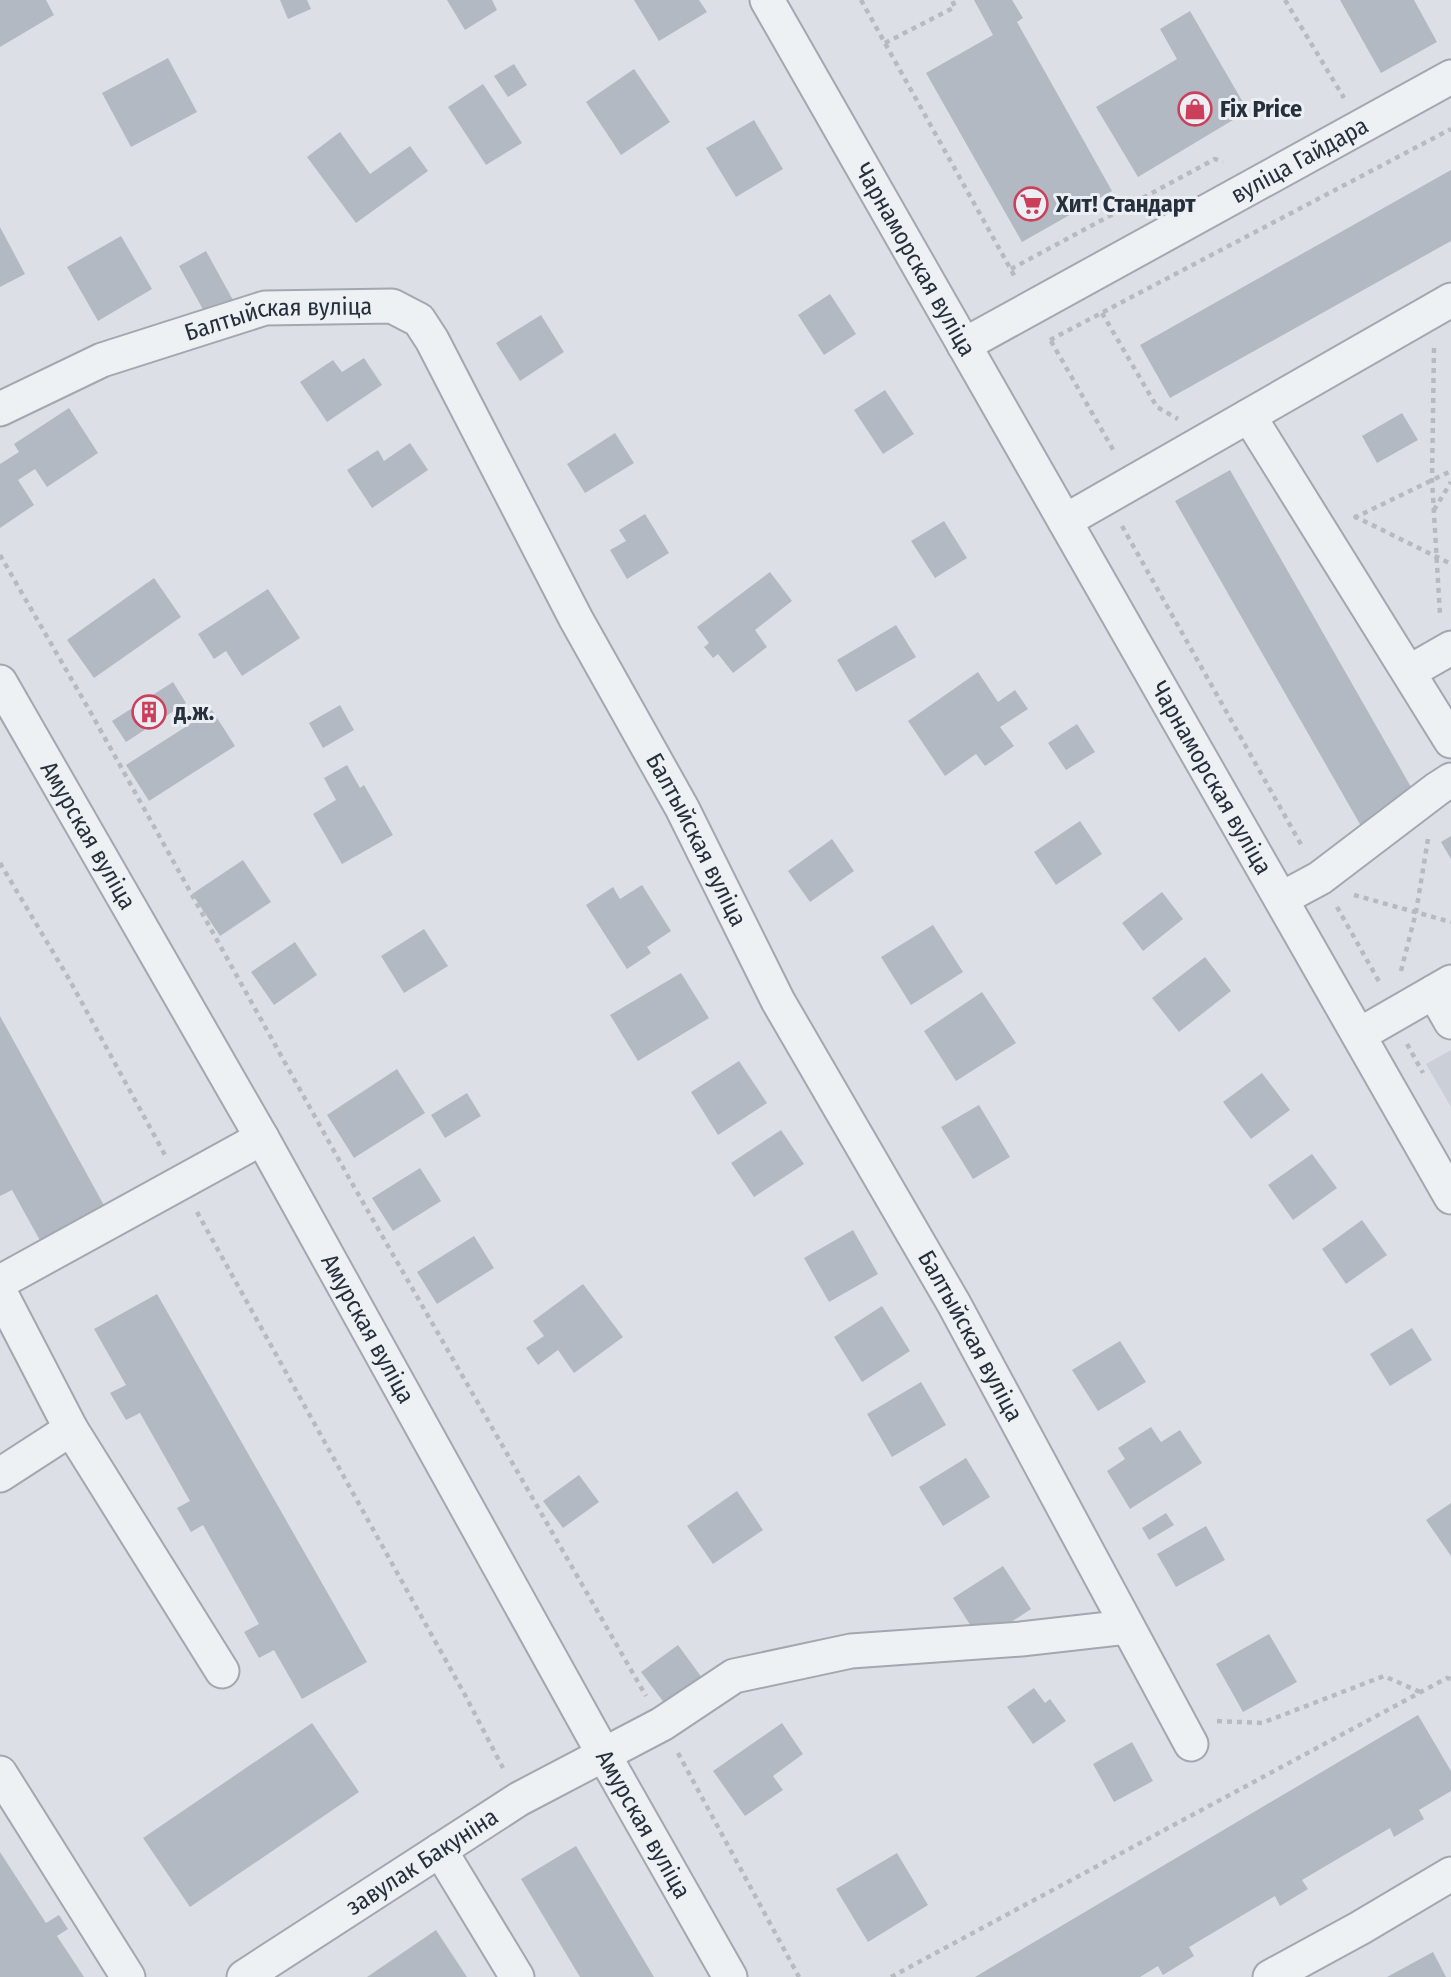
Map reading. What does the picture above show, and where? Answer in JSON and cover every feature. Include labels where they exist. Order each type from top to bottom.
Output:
[{"type":"street","name":"Чарнаморская вуліца","points":[[767,0],[1451,1197]]},
{"type":"street","name":"вуліца Гайдара","points":[[964,345],[1451,76]]},
{"type":"street","points":[[1065,521],[1451,300]]},
{"type":"street","name":"Балтыйская вуліца","points":[[0,409],[102,360],[265,308],[392,306],[419,320],[432,340],[576,619],[682,807],[778,1001],[954,1304],[1184,1731]]},
{"type":"street","points":[[1250,416],[1451,741]]},
{"type":"street","points":[[1409,672],[1451,648]]},
{"type":"street","name":"Амурская вуліца","points":[[0,682],[262,1138],[730,1977]]},
{"type":"street","points":[[1281,899],[1323,883],[1451,780]]},
{"type":"street","points":[[1359,1035],[1442,987],[1451,1022]]},
{"type":"street","points":[[0,1282],[262,1138]]},
{"type":"street","points":[[0,1292],[71,1429],[222,1671]]},
{"type":"street","points":[[0,1475],[71,1429]]},
{"type":"street","name":"завулак Бакуніна","points":[[244,1977],[519,1799],[662,1724],[734,1676],[851,1651],[1021,1639],[1127,1627]]},
{"type":"street","points":[[0,1773],[128,1977]]},
{"type":"street","points":[[440,1850],[517,1977]]},
{"type":"street","points":[[1270,1977],[1451,1874]]},
{"type":"path","points":[[861,0],[1120,461],[1122,528],[1393,1006],[1404,1038],[1428,1081]]},
{"type":"path","points":[[885,43],[955,7],[951,0]]},
{"type":"path","points":[[1285,0],[1384,165]]},
{"type":"path","points":[[1051,341],[1451,129]]},
{"type":"path","points":[[1102,313],[1157,407],[1213,437]]},
{"type":"path","points":[[1323,533],[1451,471]]},
{"type":"path","points":[[1433,510],[1451,482]]},
{"type":"path","points":[[1345,509],[1451,565]]},
{"type":"path","points":[[0,555],[92,713],[356,1190],[662,1724],[799,1977]]},
{"type":"path","points":[[0,863],[69,979],[465,1695],[519,1799]]},
{"type":"path","points":[[1323,883],[1451,922]]},
{"type":"path","points":[[1184,1731],[1262,1723],[1384,1676],[1421,1692]]},
{"type":"path","points":[[891,1977],[1447,1678],[1451,1679]]},
{"type":"shaded area","points":[[1451,1050],[1451,1107],[1426,1064]]},
{"type":"building","points":[[0,0],[46,0],[54,15],[0,47]]},
{"type":"building","points":[[280,0],[307,0],[311,9],[288,19]]},
{"type":"building","points":[[447,0],[492,0],[497,10],[465,30]]},
{"type":"building","points":[[634,0],[699,0],[707,12],[659,41]]},
{"type":"building","points":[[974,0],[1012,0],[1023,18],[1017,22],[1112,191],[1022,242],[926,73],[993,35]]},
{"type":"building","points":[[1340,0],[1414,0],[1437,42],[1381,73]]},
{"type":"building","points":[[1190,11],[1248,111],[1138,177],[1096,107],[1177,59],[1160,29]]},
{"type":"building","points":[[168,58],[197,112],[131,147],[102,93]]},
{"type":"building","points":[[514,64],[527,85],[508,97],[494,76]]},
{"type":"building","points":[[634,69],[670,122],[621,155],[586,102]]},
{"type":"building","points":[[483,84],[522,143],[486,165],[448,107]]},
{"type":"building","points":[[754,120],[783,169],[736,197],[706,148]]},
{"type":"building","points":[[340,132],[370,174],[410,146],[428,171],[356,223],[307,157]]},
{"type":"building","points":[[1451,170],[1451,241],[1170,398],[1140,345]]},
{"type":"building","points":[[0,227],[25,274],[0,287]]},
{"type":"building","points":[[121,236],[152,289],[98,321],[67,267]]},
{"type":"building","points":[[206,251],[238,309],[211,324],[179,266]]},
{"type":"building","points":[[830,294],[856,334],[824,355],[798,315]]},
{"type":"building","points":[[541,315],[564,352],[520,381],[496,343]]},
{"type":"building","points":[[364,358],[382,385],[327,422],[300,382],[333,360],[342,372]]},
{"type":"building","points":[[885,390],[914,434],[883,454],[854,410]]},
{"type":"building","points":[[69,408],[98,453],[47,487],[35,469],[18,480],[34,505],[0,528],[0,464],[19,452],[14,444]]},
{"type":"building","points":[[1402,413],[1418,440],[1377,463],[1362,436]]},
{"type":"building","points":[[615,433],[634,463],[585,493],[567,464]]},
{"type":"building","points":[[410,443],[428,470],[372,508],[347,470],[378,450],[384,461]]},
{"type":"building","points":[[1230,470],[1415,794],[1361,826],[1175,501]]},
{"type":"building","points":[[645,514],[669,553],[627,579],[610,550],[626,541],[619,530]]},
{"type":"building","points":[[944,521],[967,558],[935,578],[911,541]]},
{"type":"building","points":[[770,572],[792,601],[755,630],[767,647],[733,673],[718,654],[713,658],[704,647],[709,643],[697,627]]},
{"type":"building","points":[[154,578],[181,617],[94,678],[67,640]]},
{"type":"building","points":[[268,589],[300,638],[242,676],[226,651],[214,659],[198,634]]},
{"type":"building","points":[[896,625],[916,657],[856,692],[837,660]]},
{"type":"building","points":[[978,672],[998,702],[1015,690],[1028,709],[1000,727],[1014,746],[985,766],[976,754],[945,776],[908,721]]},
{"type":"building","name":"д.ж.","points":[[173,682],[186,703],[126,742],[112,721]]},
{"type":"building","points":[[340,705],[354,730],[323,748],[309,723]]},
{"type":"building","points":[[212,710],[235,746],[149,801],[126,765]]},
{"type":"building","points":[[1077,724],[1095,752],[1066,770],[1048,743]]},
{"type":"building","points":[[347,765],[360,788],[364,785],[393,835],[342,864],[313,814],[336,800],[324,778]]},
{"type":"building","points":[[1080,821],[1102,854],[1056,885],[1034,852]]},
{"type":"building","points":[[1451,836],[1451,859],[1441,842]]},
{"type":"building","points":[[832,839],[854,871],[810,902],[788,871]]},
{"type":"building","points":[[243,860],[271,902],[220,936],[192,894]]},
{"type":"building","points":[[642,885],[671,931],[647,947],[651,953],[627,969],[586,905],[613,887],[620,899]]},
{"type":"building","points":[[1162,892],[1183,919],[1143,951],[1122,923]]},
{"type":"building","points":[[933,925],[963,972],[911,1005],[881,957]]},
{"type":"building","points":[[424,929],[448,966],[404,993],[381,956]]},
{"type":"building","points":[[295,942],[317,975],[274,1005],[251,972]]},
{"type":"building","points":[[1205,957],[1231,991],[1179,1032],[1152,998]]},
{"type":"building","points":[[681,973],[709,1018],[638,1061],[610,1015]]},
{"type":"building","points":[[982,992],[1016,1043],[956,1081],[924,1031]]},
{"type":"building","points":[[0,1016],[106,1209],[42,1244],[12,1190],[0,1196]]},
{"type":"building","points":[[739,1061],[767,1103],[718,1135],[691,1092]]},
{"type":"building","points":[[397,1069],[425,1113],[354,1158],[327,1115]]},
{"type":"building","points":[[1262,1073],[1290,1110],[1251,1139],[1223,1102]]},
{"type":"building","points":[[467,1093],[481,1116],[445,1138],[431,1115]]},
{"type":"building","points":[[979,1105],[1010,1157],[973,1179],[941,1127]]},
{"type":"building","points":[[781,1130],[804,1164],[754,1197],[731,1163]]},
{"type":"building","points":[[1312,1154],[1337,1188],[1293,1220],[1268,1185]]},
{"type":"building","points":[[420,1168],[441,1201],[393,1231],[372,1198]]},
{"type":"building","points":[[1362,1220],[1387,1255],[1346,1284],[1322,1249]]},
{"type":"building","points":[[853,1230],[878,1274],[829,1302],[804,1258]]},
{"type":"building","points":[[474,1236],[494,1268],[437,1304],[417,1272]]},
{"type":"building","points":[[583,1284],[623,1337],[574,1373],[558,1350],[538,1365],[526,1348],[544,1336],[533,1321]]},
{"type":"building","points":[[157,1294],[367,1662],[302,1699],[274,1650],[259,1658],[244,1632],[259,1624],[203,1525],[191,1532],[177,1508],[190,1501],[140,1413],[126,1420],[110,1393],[126,1385],[94,1329]]},
{"type":"building","points":[[882,1306],[910,1351],[862,1382],[834,1337]]},
{"type":"building","points":[[1412,1328],[1432,1360],[1390,1386],[1370,1354]]},
{"type":"building","points":[[1120,1341],[1146,1382],[1098,1411],[1072,1370]]},
{"type":"building","points":[[921,1382],[946,1425],[892,1457],[867,1414]]},
{"type":"building","points":[[1151,1427],[1161,1442],[1180,1430],[1202,1463],[1130,1509],[1107,1471],[1125,1459],[1118,1448]]},
{"type":"building","points":[[966,1458],[990,1497],[943,1526],[919,1487]]},
{"type":"building","points":[[579,1475],[599,1502],[563,1528],[543,1501]]},
{"type":"building","points":[[737,1491],[763,1530],[713,1564],[687,1526]]},
{"type":"building","points":[[1451,1503],[1451,1556],[1426,1520]]},
{"type":"building","points":[[1166,1513],[1174,1525],[1149,1540],[1142,1528]]},
{"type":"building","points":[[1206,1526],[1225,1560],[1176,1587],[1157,1554]]},
{"type":"building","points":[[1003,1566],[1031,1609],[981,1642],[953,1598]]},
{"type":"building","points":[[1269,1634],[1297,1682],[1243,1712],[1216,1664]]},
{"type":"building","points":[[678,1645],[708,1686],[671,1712],[641,1672]]},
{"type":"building","points":[[1034,1688],[1045,1703],[1050,1699],[1066,1721],[1033,1744],[1007,1707]]},
{"type":"building","points":[[1418,1715],[1451,1771],[1451,1791],[1419,1810],[1424,1819],[1394,1837],[1390,1828],[1302,1880],[1308,1889],[1280,1906],[1275,1896],[1189,1947],[1194,1956],[1163,1975],[1158,1966],[1140,1977],[975,1977]]},
{"type":"building","points":[[312,1723],[359,1792],[190,1907],[143,1838]]},
{"type":"building","points":[[782,1723],[803,1754],[773,1776],[783,1790],[745,1816],[713,1771]]},
{"type":"building","points":[[1132,1742],[1153,1781],[1114,1802],[1093,1764]]},
{"type":"building","points":[[576,1846],[654,1977],[580,1977],[521,1879]]},
{"type":"building","points":[[0,1852],[46,1923],[59,1915],[68,1929],[57,1936],[84,1977],[0,1977]]},
{"type":"building","points":[[897,1853],[928,1905],[868,1942],[836,1889]]},
{"type":"building","points":[[436,1930],[467,1977],[367,1977]]},
{"type":"building","points":[[1433,1952],[1446,1977],[1387,1977]]},
{"type":"place","name":"Fix Price","points":[[1195,109]]},
{"type":"place","name":"Хит! Стандарт","points":[[1031,204]]},
{"type":"place","name":"д.ж.","points":[[149,712]]}]
